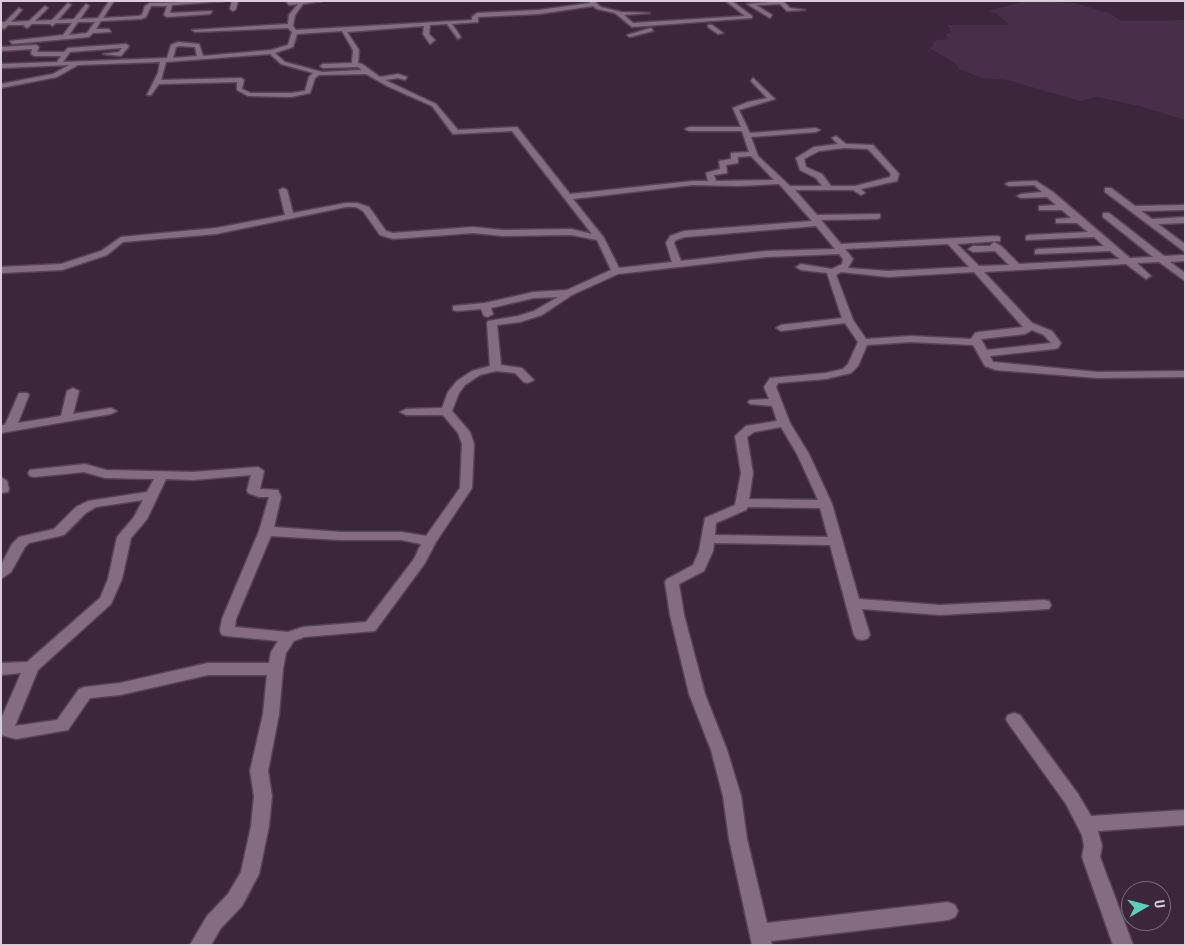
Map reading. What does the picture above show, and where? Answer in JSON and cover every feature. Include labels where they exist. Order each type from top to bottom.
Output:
[{"type":"street","points":[[12,42],[89,35],[102,19],[112,1]]},
{"type":"street","points":[[139,24],[151,3],[222,1]]},
{"type":"street","points":[[233,9],[235,1]]},
{"type":"street","points":[[289,1],[320,1]]},
{"type":"street","points":[[731,3],[742,1]]},
{"type":"street","points":[[205,18],[215,2]]},
{"type":"street","points":[[290,26],[292,15],[300,2]]},
{"type":"street","points":[[731,3],[781,2],[789,10],[802,10]]},
{"type":"street","points":[[173,3],[166,14],[210,12]]},
{"type":"street","points":[[187,14],[191,3]]},
{"type":"street","points":[[295,32],[476,21],[474,18],[477,15],[539,12],[592,3],[605,10],[621,14],[647,13]]},
{"type":"street","points":[[621,14],[632,25],[750,17],[731,3]]},
{"type":"street","points":[[752,4],[770,16]]},
{"type":"street","points":[[49,28],[68,5]]},
{"type":"street","points":[[65,37],[86,6]]},
{"type":"street","points":[[25,29],[45,8]]},
{"type":"street","points":[[605,10],[626,9]]},
{"type":"street","points":[[1,30],[4,24],[19,10]]},
{"type":"street","points":[[4,24],[102,19],[121,20],[142,17]]},
{"type":"street","points":[[626,20],[662,17]]},
{"type":"street","points":[[449,23],[458,37]]},
{"type":"street","points":[[668,23],[674,28]]},
{"type":"street","points":[[191,43],[195,30],[200,24]]},
{"type":"street","points":[[427,24],[426,34],[432,40],[430,42]]},
{"type":"street","points":[[631,33],[646,30],[722,25]]},
{"type":"street","points":[[195,30],[290,26]]},
{"type":"street","points":[[290,26],[295,32]]},
{"type":"street","points":[[710,26],[720,33]]},
{"type":"street","points":[[345,28],[344,32],[356,50],[355,64]]},
{"type":"street","points":[[93,30],[109,29]]},
{"type":"street","points":[[1,66],[76,64],[166,59],[220,53],[271,52],[292,46],[295,32]]},
{"type":"street","points":[[39,40],[44,34]]},
{"type":"street","points":[[1,49],[6,48],[18,36]]},
{"type":"street","points":[[59,64],[73,36]]},
{"type":"street","points":[[149,94],[157,82],[174,44],[191,43],[197,45],[200,56]]},
{"type":"street","points":[[1,49],[48,46]]},
{"type":"street","points":[[36,47],[34,54],[66,48],[126,46],[121,54],[106,54]]},
{"type":"street","points":[[98,62],[110,47]]},
{"type":"street","points":[[271,52],[283,63],[321,70],[355,64],[360,66],[379,79],[434,105],[456,132],[514,129],[600,238],[616,270]]},
{"type":"street","points":[[220,53],[223,63]]},
{"type":"street","points":[[1,86],[55,76],[76,64]]},
{"type":"street","points":[[321,70],[328,75],[367,72]]},
{"type":"street","points":[[157,82],[241,80],[239,89],[245,94],[291,95],[308,92],[312,77],[321,70]]},
{"type":"street","points":[[379,79],[398,76],[405,78]]},
{"type":"street","points":[[753,80],[772,99],[736,107],[735,109],[741,118],[753,154],[760,164],[818,221],[841,249],[848,262],[833,271]]},
{"type":"street","points":[[690,129],[745,132],[816,130]]},
{"type":"street","points":[[836,138],[844,146]]},
{"type":"street","points":[[568,197],[692,183],[782,185],[829,189],[858,190],[894,179],[895,174],[870,147],[844,146],[817,149],[800,158],[803,168],[819,176],[829,189]]},
{"type":"street","points":[[712,183],[710,173],[724,171],[722,163],[735,161],[734,155],[753,154]]},
{"type":"street","points":[[1009,184],[1036,182],[1146,276]]},
{"type":"street","points":[[283,190],[290,216]]},
{"type":"street","points":[[1108,190],[1185,249]]},
{"type":"street","points":[[1021,196],[1050,194]]},
{"type":"street","points":[[1,270],[62,267],[104,253],[121,240],[216,231],[331,207],[356,205],[367,210],[383,233],[393,236],[473,230],[503,233],[571,232],[600,238]]},
{"type":"street","points":[[1133,209],[1185,206]]},
{"type":"street","points":[[1042,208],[1064,207]]},
{"type":"street","points":[[1106,215],[1185,278]]},
{"type":"street","points":[[677,263],[670,243],[673,238],[684,234],[877,216]]},
{"type":"street","points":[[1059,221],[1079,220]]},
{"type":"street","points":[[1150,222],[1185,220]]},
{"type":"street","points":[[1053,266],[1028,240],[1096,234]]},
{"type":"street","points":[[1168,236],[1185,235]]},
{"type":"street","points":[[951,242],[1028,325],[1048,333],[1056,344],[983,354]]},
{"type":"street","points":[[492,323],[520,319],[538,313],[569,293],[616,270],[677,263],[951,242],[996,244],[1018,268]]},
{"type":"street","points":[[960,249],[996,244]]},
{"type":"street","points":[[1038,252],[1113,248]]},
{"type":"street","points":[[815,252],[833,271],[848,320],[863,342]]},
{"type":"street","points":[[800,268],[888,274],[1185,258]]},
{"type":"street","points":[[456,308],[485,306],[534,295],[569,293]]},
{"type":"street","points":[[485,306],[492,323],[496,368]]},
{"type":"street","points":[[781,328],[848,320]]},
{"type":"street","points":[[1028,325],[1028,328],[1025,330],[979,335],[976,339],[977,342],[989,364],[996,367],[1098,375],[1185,374]]},
{"type":"street","points":[[863,342],[911,340],[977,342]]},
{"type":"street","points":[[862,635],[826,504],[803,454],[784,423],[770,387],[774,380],[826,376],[847,371],[853,366],[863,342]]},
{"type":"street","points":[[446,411],[454,392],[461,383],[476,373],[496,368],[522,371],[528,380]]},
{"type":"street","points":[[66,419],[73,391]]},
{"type":"street","points":[[6,428],[22,395]]},
{"type":"street","points":[[754,402],[776,403]]},
{"type":"street","points":[[6,428],[111,411]]},
{"type":"street","points":[[406,412],[446,411]]},
{"type":"street","points":[[34,473],[85,468],[105,474],[193,476],[258,470],[257,481],[253,490],[259,493],[276,495],[266,531],[230,619],[227,631],[288,637],[304,632],[370,627],[420,560],[429,541],[466,488],[468,444],[464,432],[446,411]]},
{"type":"street","points":[[784,423],[750,429],[742,436],[747,473],[741,507],[710,521],[706,551],[699,568],[672,582],[697,694],[719,750],[732,796],[738,839],[760,939],[948,911]]},
{"type":"street","points":[[162,474],[140,519],[124,536],[115,579],[106,601],[31,667],[7,720],[5,730],[10,732],[43,730],[62,726],[85,693],[127,688],[208,669],[275,669]]},
{"type":"street","points":[[1,481],[1,490]]},
{"type":"street","points":[[1,574],[6,569],[19,544],[24,540],[59,532],[81,510],[93,504],[151,496]]},
{"type":"street","points":[[742,503],[826,504]]},
{"type":"street","points":[[266,531],[341,536],[401,536],[429,541]]},
{"type":"street","points":[[707,539],[837,541]]},
{"type":"street","points":[[855,604],[940,610],[1044,605]]},
{"type":"street","points":[[200,945],[214,922],[236,900],[250,874],[260,826],[263,796],[259,771],[270,714],[275,669],[279,652],[288,637]]},
{"type":"street","points":[[1,669],[31,667]]},
{"type":"street","points":[[1014,719],[1072,799],[1086,824],[1093,840],[1091,857],[1123,945]]},
{"type":"street","points":[[1086,824],[1185,817]]},
{"type":"shaded area","points":[[1025,1],[1075,3],[1109,13],[1122,21],[1185,20],[1185,120],[1139,106],[1098,97],[1080,101],[1007,80],[982,78],[959,69],[955,63],[929,48],[933,46],[932,41],[948,39],[946,34],[951,32],[948,25],[1009,25],[997,14],[988,11]]}]
